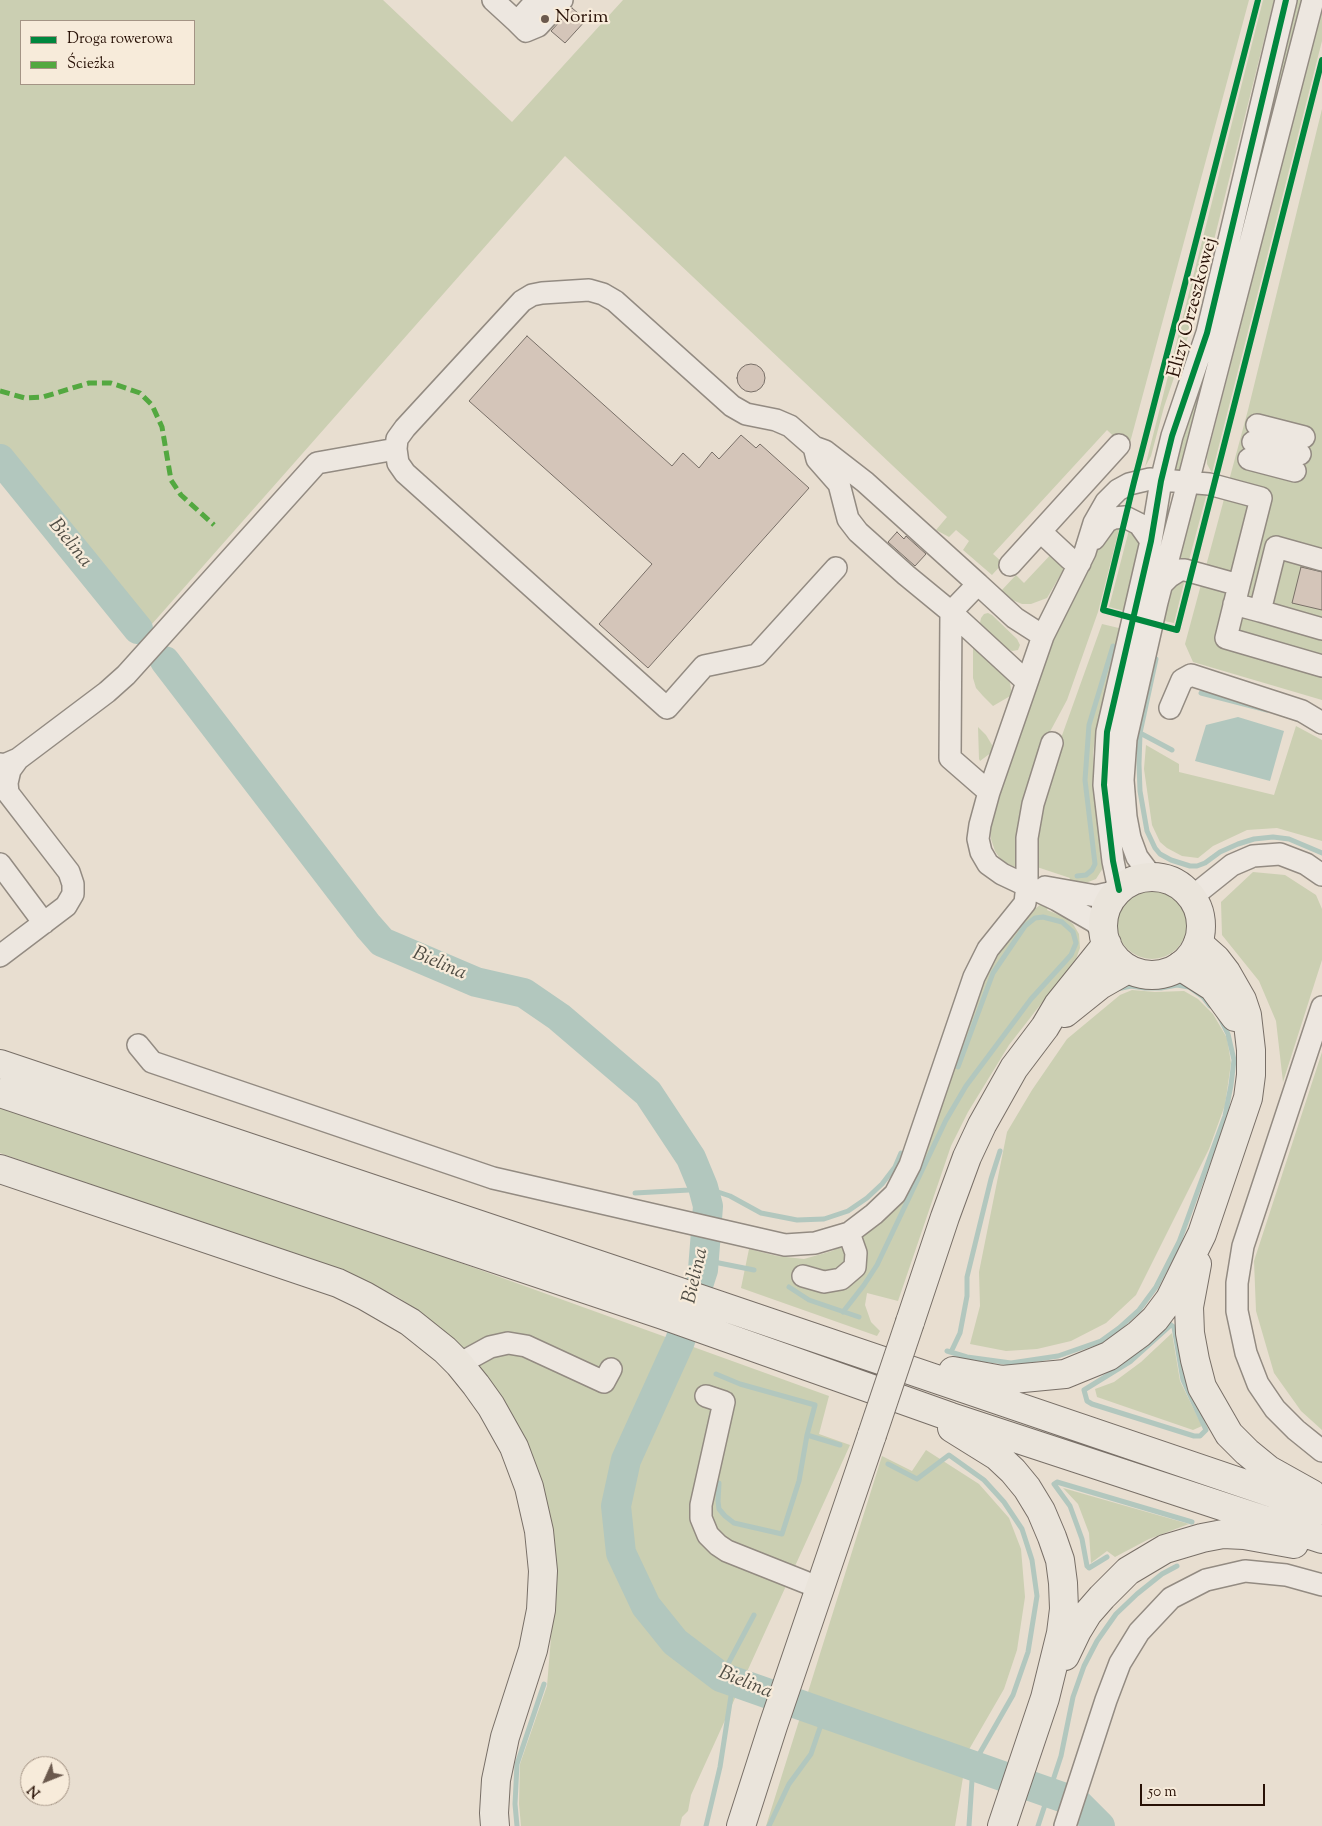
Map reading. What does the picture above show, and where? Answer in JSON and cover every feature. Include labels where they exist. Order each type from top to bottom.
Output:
[{"type":"main road","points":[[1152,876],[1167,879],[1181,886],[1192,897],[1199,912],[1201,928],[1198,943],[1191,956],[1180,966],[1168,972],[1154,975],[1141,974],[1128,968],[1115,958],[1105,938],[1104,919],[1109,903],[1118,890],[1134,880],[1152,876]]},
{"type":"main road","points":[[741,1826],[789,1677],[967,1157],[982,1124],[1014,1068],[1045,1027],[1058,1005],[1105,938]]},
{"type":"main road","points":[[887,1364],[948,1370],[1002,1380],[1065,1374],[1109,1356],[1139,1334],[1170,1299],[1202,1234],[1248,1098],[1251,1075],[1251,1050],[1247,1016],[1242,1000],[1216,959],[1198,943]]},
{"type":"main road","points":[[1180,966],[1202,979],[1221,996],[1236,1018],[1251,1050]]},
{"type":"main road","points":[[1045,1027],[1100,986],[1128,968]]},
{"type":"main road","points":[[0,1064],[1322,1510]]},
{"type":"main road","points":[[0,1093],[663,1315],[879,1392],[1322,1539]]},
{"type":"main road","points":[[0,1169],[338,1283],[365,1296],[410,1322],[428,1335],[459,1364],[491,1406],[514,1447],[529,1487],[539,1531],[543,1571],[540,1610],[533,1650],[505,1737],[496,1780],[495,1826]]},
{"type":"main road","points":[[1202,1234],[1189,1307],[1190,1334],[1194,1360],[1202,1387],[1229,1434],[1246,1452],[1285,1480],[1322,1499]]},
{"type":"main road","points":[[879,1392],[954,1429],[997,1456],[1027,1488],[1041,1512],[1060,1560],[1064,1609],[1060,1632],[1045,1698],[1006,1814]]},
{"type":"main road","points":[[1045,1698],[1077,1630],[1088,1613],[1102,1596],[1128,1571],[1165,1549],[1223,1534],[1244,1535],[1322,1548]]},
{"type":"street","points":[[493,0],[526,30],[538,26],[562,0]]},
{"type":"street","points":[[517,22],[538,0]]},
{"type":"street","name":"Elizy Orzeszkowej","points":[[1118,890],[1104,785],[1107,732],[1151,540],[1161,481],[1172,436],[1207,333],[1286,0]]},
{"type":"street","name":"Elizy Orzeszkowej","points":[[1152,876],[1137,857],[1130,838],[1126,817],[1123,780],[1128,730],[1161,584],[1312,0]]},
{"type":"street","points":[[836,568],[757,655],[704,666],[667,708],[405,473],[398,464],[397,439],[522,301],[532,295],[542,293],[589,290],[603,294],[615,301],[732,406],[746,414],[776,420],[790,426],[814,447],[825,451],[865,482],[1015,618],[1043,636]]},
{"type":"street","points":[[1204,418],[1197,460],[1200,473],[1209,484]]},
{"type":"street","points":[[1105,938],[1096,922],[1027,884],[1002,874],[988,864],[981,852],[978,839],[989,792],[1043,636],[1082,557],[1094,523],[1106,502],[1118,490],[1150,475],[1161,462],[1172,436]]},
{"type":"street","points":[[1253,442],[1300,454]]},
{"type":"street","points":[[1010,564],[1119,446]]},
{"type":"street","points":[[814,447],[817,459],[839,484],[848,519],[858,532],[951,612],[1027,682]]},
{"type":"street","points":[[0,956],[66,906],[73,894],[73,884],[69,872],[4,788],[10,770],[9,762],[107,692],[126,675],[317,464],[396,449]]},
{"type":"street","points":[[1140,480],[1150,479],[1209,484],[1261,498],[1226,638],[1322,666]]},
{"type":"street","points":[[1161,481],[1173,496],[1179,515]]},
{"type":"street","points":[[1082,557],[1104,524],[1118,517],[1125,517],[1135,521],[1151,540]]},
{"type":"street","points":[[1044,528],[1075,549],[1082,557]]},
{"type":"street","points":[[1260,612],[1276,547],[1322,560]]},
{"type":"street","points":[[1161,584],[1175,572],[1185,570],[1236,595],[1260,612],[1322,629]]},
{"type":"street","points":[[978,584],[951,612],[950,758],[989,792]]},
{"type":"street","points":[[1170,708],[1182,680],[1191,675],[1302,711],[1322,723]]},
{"type":"street","points":[[138,1045],[152,1062],[493,1178],[785,1245],[815,1243],[849,1233],[874,1214],[895,1194],[910,1165],[974,977],[988,949],[1025,903],[1027,838],[1033,804],[1052,743]]},
{"type":"street","points":[[1192,897],[1232,865],[1253,856],[1280,854],[1306,864],[1322,875]]},
{"type":"street","points":[[0,864],[44,922]]},
{"type":"street","points":[[1027,884],[1096,896],[1118,890]]},
{"type":"street","points":[[1322,1007],[1242,1246],[1237,1283],[1237,1311],[1246,1353],[1258,1384],[1275,1408],[1296,1430],[1322,1451]]},
{"type":"street","points":[[803,1276],[824,1282],[841,1279],[855,1267],[856,1253],[849,1233]]},
{"type":"street","points":[[459,1364],[490,1347],[508,1343],[526,1346],[604,1382],[611,1368]]},
{"type":"street","points":[[706,1396],[724,1402],[701,1505],[701,1518],[708,1535],[727,1551],[820,1588]]},
{"type":"street","points":[[1065,1825],[1120,1663],[1139,1632],[1171,1598],[1206,1580],[1245,1571],[1286,1575],[1322,1585]]},
{"type":"green space","points":[[0,0],[383,0],[512,122],[623,0],[1249,0],[1128,450],[1107,430],[993,554],[1003,563],[992,575],[963,550],[969,541],[956,530],[949,537],[936,530],[947,517],[565,156],[152,624],[134,606],[0,452]]},
{"type":"green space","points":[[1263,0],[1274,0],[1195,316],[1164,407],[1151,456],[1145,467]]},
{"type":"green space","points":[[1293,0],[1302,0],[1183,474],[1172,478]]},
{"type":"green space","points":[[1322,7],[1322,41],[1212,473],[1207,464],[1207,457]]},
{"type":"green space","points":[[1322,109],[1322,700],[1193,662],[1185,644],[1248,410]]},
{"type":"green space","points":[[1198,492],[1207,493],[1189,560],[1175,564]]},
{"type":"green space","points":[[1120,526],[1098,612],[1067,700],[1038,754],[1018,868],[1006,863],[995,851],[991,839],[990,827],[992,817],[1048,647],[1103,534]]},
{"type":"green space","points":[[1129,530],[1138,540],[1140,550],[1128,612],[1109,607]]},
{"type":"green space","points":[[1055,550],[1065,567],[1047,598],[1031,604],[1022,604],[1012,600],[1001,591],[1016,575],[1024,583]]},
{"type":"green space","points":[[1185,579],[1174,623],[1159,620],[1172,586]]},
{"type":"green space","points":[[988,613],[1017,639],[1020,645],[1018,650],[1012,651],[1003,646],[984,628],[980,623],[981,618],[984,614]]},
{"type":"green space","points":[[1102,624],[1123,629],[1096,729],[1093,754],[1095,796],[1104,856],[1103,868],[1096,879],[1083,884],[1066,886],[1070,878],[1037,867],[1035,839],[1040,809],[1060,741]]},
{"type":"green space","points":[[973,646],[1007,676],[1010,683],[1012,695],[993,706],[976,688],[973,678]]},
{"type":"green space","points":[[1296,726],[1322,740],[1322,841],[1277,828],[1247,830],[1213,846],[1198,858],[1182,856],[1160,842],[1152,825],[1144,769],[1146,745],[1179,764],[1179,772],[1274,795]]},
{"type":"green space","points":[[978,727],[992,745],[992,752],[980,761],[979,759]]},
{"type":"green space","points":[[1253,872],[1285,875],[1316,895],[1322,909],[1322,960],[1283,1082],[1276,1021],[1259,981],[1222,935],[1221,902]]},
{"type":"green space","points":[[1152,889],[1165,892],[1177,899],[1184,911],[1187,924],[1184,937],[1177,949],[1165,956],[1152,959],[1139,956],[1127,949],[1120,937],[1117,924],[1120,911],[1127,899],[1139,892]]},
{"type":"green space","points":[[1049,903],[1047,910],[1064,917],[1073,924],[1079,934],[1080,948],[1076,959],[1009,1045],[968,1112],[951,1146],[898,1301],[867,1293],[865,1305],[871,1322],[880,1331],[877,1336],[741,1288],[749,1249],[777,1256],[804,1259],[832,1251],[860,1236],[882,1220],[987,972],[1002,949],[1035,909],[1041,904]]},
{"type":"green space","points":[[1132,990],[1155,992],[1184,991],[1198,999],[1213,1014],[1227,1038],[1231,1063],[1225,1105],[1209,1149],[1136,1295],[1106,1323],[1071,1341],[1037,1349],[1006,1351],[970,1344],[980,1306],[979,1272],[1007,1132],[1032,1090],[1067,1039],[1120,995]]},
{"type":"green space","points":[[1322,1052],[1322,1430],[1301,1411],[1274,1373],[1256,1311],[1254,1261]]},
{"type":"green space","points":[[0,1108],[411,1245],[829,1396],[819,1434],[850,1445],[691,1795],[688,1811],[682,1817],[680,1826],[521,1826],[519,1804],[520,1764],[547,1686],[553,1613],[553,1529],[542,1480],[525,1442],[470,1357],[453,1339],[419,1311],[396,1296],[342,1271],[0,1153]]},
{"type":"green space","points":[[1172,1333],[1180,1381],[1202,1426],[1193,1430],[1097,1397],[1095,1389],[1114,1382],[1141,1362]]},
{"type":"green space","points":[[926,1450],[979,1484],[1009,1518],[1021,1549],[1025,1597],[1017,1650],[1004,1689],[967,1753],[955,1826],[766,1826],[882,1456],[912,1471]]},
{"type":"green space","points":[[1063,1488],[1189,1524],[1149,1539],[1115,1557],[1107,1551],[1091,1563],[1089,1533],[1078,1504]]},
{"type":"shaded area","points":[[1238,717],[1284,731],[1270,781],[1195,761],[1206,725]]},
{"type":"building","points":[[572,8],[586,20],[565,43],[551,31]]},
{"type":"building","points":[[527,336],[672,466],[683,453],[699,468],[712,452],[719,459],[741,435],[756,448],[760,444],[809,488],[648,668],[599,624],[652,564],[469,401]]},
{"type":"building","points":[[751,364],[761,368],[765,378],[761,388],[751,392],[741,388],[737,378],[741,368]]},
{"type":"building","points":[[897,532],[904,539],[906,536],[926,554],[915,566],[888,542]]},
{"type":"building","points":[[1301,567],[1322,572],[1322,610],[1292,603]]},
{"type":"waterway","name":"Bielina","points":[[0,459],[138,629]]},
{"type":"waterway","points":[[1077,876],[1086,875],[1095,864],[1085,780],[1089,725],[1113,646]]},
{"type":"waterway","points":[[1156,659],[1140,733],[1139,764],[1140,791],[1147,831],[1160,854],[1171,860],[1190,866],[1197,866],[1238,844],[1254,839],[1273,837],[1289,839],[1322,853]]},
{"type":"waterway","name":"Bielina","points":[[165,661],[382,942],[476,982],[524,993],[559,1017],[648,1093],[691,1158],[703,1187],[708,1206],[703,1270],[680,1341],[626,1460],[616,1506],[621,1553],[646,1606],[675,1642],[721,1677],[1076,1802],[1100,1826]]},
{"type":"waterway","points":[[1201,693],[1267,710]]},
{"type":"waterway","points":[[1140,733],[1172,750]]},
{"type":"waterway","points":[[843,1312],[877,1265],[946,1120],[966,1086],[1031,999],[1071,955],[1076,943],[1073,932],[1062,922],[1043,917],[1035,918],[1025,926],[993,973],[958,1067]]},
{"type":"waterway","points":[[1117,989],[1131,986],[1161,988],[1177,985],[1189,987],[1203,997],[1210,1006]]},
{"type":"waterway","points":[[947,1351],[967,1357],[1011,1363],[1058,1356],[1101,1341],[1139,1310],[1156,1287],[1179,1242],[1225,1116],[1234,1060],[1228,1034],[1219,1016]]},
{"type":"waterway","points":[[951,1352],[960,1333],[967,1296],[967,1277],[991,1179],[1000,1151]]},
{"type":"waterway","points":[[635,1193],[689,1190],[703,1187],[730,1196],[761,1213],[797,1220],[824,1219],[848,1211],[867,1198],[882,1184],[895,1167],[901,1153]]},
{"type":"waterway","points":[[704,1260],[754,1270]]},
{"type":"waterway","points":[[789,1287],[809,1300],[859,1317]]},
{"type":"waterway","points":[[1171,1325],[1174,1327],[1183,1380],[1206,1430],[1200,1436],[1194,1436],[1092,1404],[1087,1401],[1084,1390],[1131,1361],[1171,1325]]},
{"type":"waterway","points":[[716,1374],[740,1384],[815,1405],[807,1435],[799,1481],[782,1534],[734,1523],[725,1516],[719,1509],[719,1483]]},
{"type":"waterway","points":[[807,1435],[840,1445]]},
{"type":"waterway","points":[[888,1464],[917,1479],[949,1455],[984,1480],[1004,1502],[1022,1529],[1032,1560],[1037,1596],[1028,1652],[1013,1695],[973,1765],[969,1826]]},
{"type":"waterway","points":[[1107,1557],[1089,1568],[1087,1566],[1082,1539],[1070,1506],[1054,1484],[1057,1482],[1192,1522]]},
{"type":"waterway","points":[[1038,1826],[1061,1756],[1073,1697],[1084,1666],[1097,1641],[1116,1614],[1137,1594],[1162,1574],[1177,1566]]},
{"type":"waterway","points":[[721,1677],[754,1615]]},
{"type":"waterway","points":[[706,1826],[720,1767],[733,1683]]},
{"type":"waterway","points":[[517,1826],[515,1804],[517,1764],[544,1684]]},
{"type":"waterway","points":[[769,1826],[789,1784],[811,1754],[825,1713]]},
{"type":"marked path","points":[[0,391],[25,398],[43,397],[89,383],[111,383],[140,393],[152,405],[162,427],[171,480],[181,495],[214,525]]},
{"type":"cycle path","points":[[1258,0],[1103,610],[1177,630],[1322,60]]},
{"type":"cycle path","points":[[1119,890],[1113,861],[1104,785],[1107,732],[1151,541],[1161,481],[1172,436],[1207,333],[1286,0]]},
{"type":"place","name":"Norim","points":[[545,19]]}]
